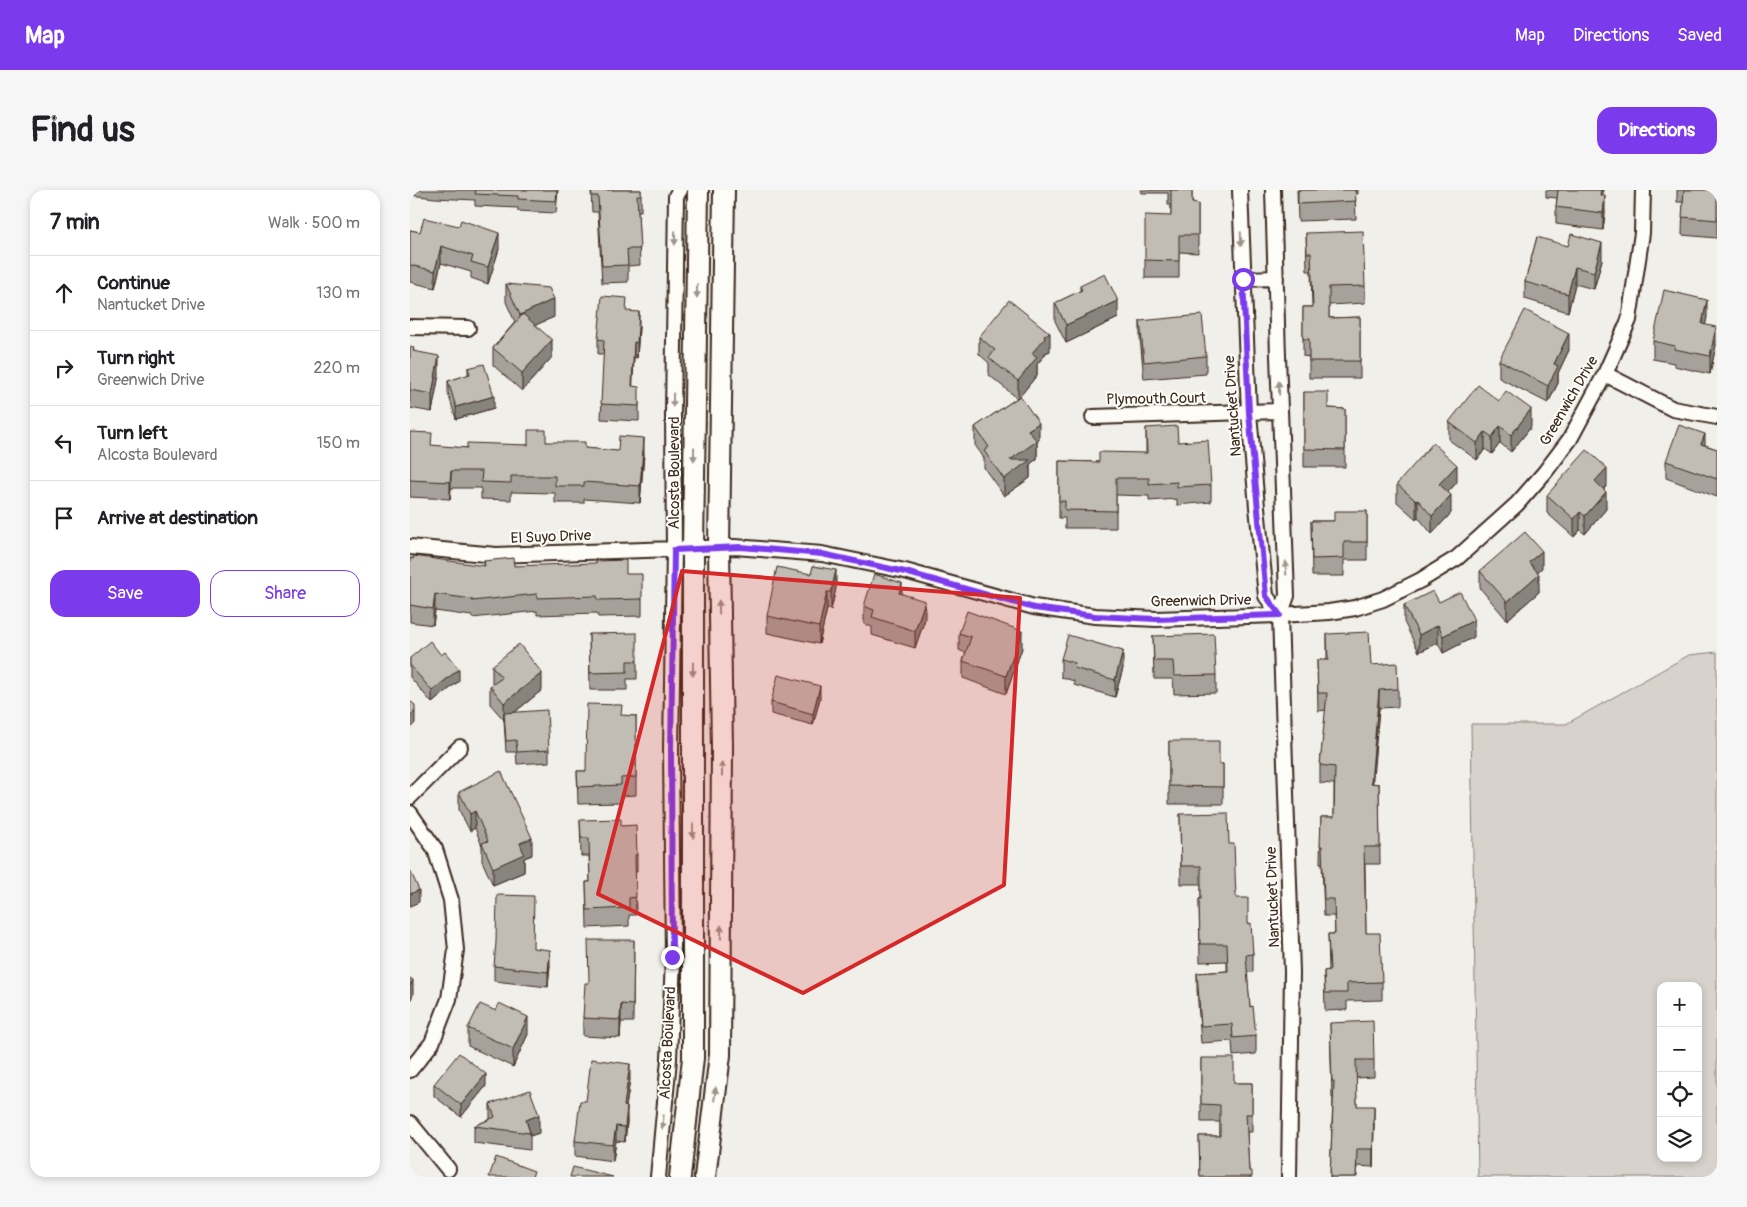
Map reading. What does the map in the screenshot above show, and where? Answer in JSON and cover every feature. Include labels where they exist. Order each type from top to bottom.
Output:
[{"type":"main road","name":"Alcosta Boulevard","points":[[680,1177],[693,1058],[683,549],[698,190]]},
{"type":"main road","points":[[705,1177],[720,1055],[722,749],[718,548],[724,190]]},
{"type":"street","name":"Alcosta Boulevard","points":[[658,1177],[668,1059],[672,957],[671,750],[683,549],[673,415],[676,196],[680,190]]},
{"type":"street","name":"Nantucket Drive","points":[[1240,190],[1249,413],[1266,596],[1280,615]]},
{"type":"street","name":"Nantucket Drive","points":[[1274,190],[1287,596],[1280,615],[1292,972],[1288,1177]]},
{"type":"street","name":"Greenwich Drive","points":[[683,549],[741,547],[822,554],[905,572],[1034,608],[1095,616],[1156,619],[1280,615],[1329,612],[1355,608],[1382,599],[1421,580],[1457,558],[1517,504],[1570,439],[1605,374],[1629,320],[1642,233],[1643,190]]},
{"type":"street","points":[[1243,279],[1276,278]]},
{"type":"street","points":[[410,327],[468,328]]},
{"type":"street","points":[[1605,374],[1673,409],[1717,417]]},
{"type":"street","name":"Plymouth Court","points":[[1093,417],[1280,411]]},
{"type":"street","name":"El Suyo Drive","points":[[410,547],[496,555],[683,549]]},
{"type":"street","points":[[410,797],[460,747]]},
{"type":"street","points":[[410,813],[435,849],[451,900],[456,950],[449,999],[432,1043],[410,1070]]},
{"type":"street","points":[[410,1123],[448,1169]]},
{"type":"highlighted area","points":[[682,571],[1020,598],[1004,885],[803,993],[598,894]]},
{"type":"shaded area","points":[[1717,652],[1717,1177],[1478,1177],[1471,724],[1566,724],[1689,655]]},
{"type":"building","points":[[476,190],[557,190],[556,201],[518,199],[518,196],[475,194]]},
{"type":"building","points":[[591,190],[641,190],[641,195],[637,195],[640,249],[627,249],[628,265],[602,266],[598,196],[592,196]]},
{"type":"building","points":[[1171,190],[1192,190],[1192,203],[1198,204],[1198,235],[1179,235],[1179,261],[1145,260],[1145,215],[1171,216]]},
{"type":"building","points":[[1298,190],[1355,190],[1356,201],[1298,204]]},
{"type":"building","points":[[1558,190],[1601,190],[1600,195],[1605,195],[1603,213],[1556,207]]},
{"type":"building","points":[[1684,190],[1717,190],[1717,220],[1682,217]]},
{"type":"building","points":[[424,218],[459,226],[461,220],[499,233],[488,267],[471,262],[473,256],[441,246],[435,271],[410,265],[410,230],[420,232]]},
{"type":"building","points":[[1363,231],[1365,286],[1329,287],[1329,318],[1360,317],[1360,361],[1309,361],[1309,339],[1303,339],[1303,307],[1313,307],[1311,253],[1307,253],[1306,233]]},
{"type":"building","points":[[1571,234],[1602,243],[1594,272],[1575,267],[1568,294],[1525,282],[1537,237],[1568,246]]},
{"type":"building","points":[[1105,274],[1118,301],[1066,325],[1055,303],[1082,290],[1080,286]]},
{"type":"building","points":[[506,284],[549,288],[554,299],[520,315]]},
{"type":"building","points":[[1664,290],[1707,300],[1702,324],[1716,327],[1710,356],[1674,349],[1675,346],[1653,341]]},
{"type":"building","points":[[602,296],[627,298],[626,311],[639,312],[637,343],[634,342],[632,386],[639,387],[639,406],[601,404],[604,340],[598,339]]},
{"type":"building","points":[[1009,300],[1050,333],[1044,336],[1045,338],[1032,353],[1037,357],[1018,381],[989,358],[995,350],[979,337]]},
{"type":"building","points":[[1525,310],[1569,333],[1554,364],[1558,366],[1548,386],[1499,360]]},
{"type":"building","points":[[523,314],[552,340],[522,373],[493,348]]},
{"type":"building","points":[[1202,315],[1206,356],[1144,362],[1140,321]]},
{"type":"building","points":[[410,347],[414,348],[413,351],[439,356],[432,394],[410,390]]},
{"type":"building","points":[[484,364],[494,396],[456,407],[448,381],[470,374],[468,368]]},
{"type":"building","points":[[1478,385],[1499,401],[1506,391],[1531,409],[1511,435],[1500,426],[1492,437],[1485,432],[1477,443],[1449,422]]},
{"type":"building","points":[[1304,392],[1328,392],[1328,408],[1345,409],[1345,450],[1304,449]]},
{"type":"building","points":[[1020,396],[1039,423],[1028,430],[1037,441],[1010,460],[1030,460],[1004,479],[984,451],[989,447],[975,427]]},
{"type":"building","points":[[1679,425],[1705,434],[1701,444],[1717,449],[1717,479],[1666,461]]},
{"type":"building","points":[[1177,426],[1178,442],[1208,440],[1211,485],[1177,487],[1177,482],[1149,484],[1149,478],[1116,478],[1116,511],[1065,510],[1065,501],[1059,501],[1059,461],[1099,462],[1099,452],[1147,453],[1146,428]]},
{"type":"building","points":[[528,430],[546,430],[546,442],[585,442],[585,448],[618,451],[619,436],[644,438],[640,486],[584,482],[584,486],[555,486],[555,476],[511,476],[511,483],[481,482],[482,471],[451,471],[450,482],[410,480],[410,432],[432,433],[431,445],[467,448],[467,443],[528,445]]},
{"type":"building","points":[[1433,443],[1457,465],[1439,484],[1451,495],[1432,516],[1418,500],[1416,501],[1397,484]]},
{"type":"building","points":[[1587,450],[1607,468],[1595,481],[1606,492],[1585,516],[1580,512],[1574,519],[1547,495]]},
{"type":"building","points":[[1334,511],[1367,511],[1367,542],[1344,542],[1344,558],[1312,559],[1311,521],[1334,521]]},
{"type":"building","points":[[1525,532],[1542,551],[1529,562],[1539,574],[1507,602],[1480,571]]},
{"type":"building","points":[[414,556],[485,566],[484,561],[513,558],[514,566],[626,560],[626,574],[642,574],[642,599],[598,600],[597,596],[537,598],[537,594],[472,601],[472,599],[435,594],[433,609],[410,605],[410,558],[413,559]]},
{"type":"building","points":[[813,566],[836,570],[831,592],[827,592],[819,627],[767,616],[777,567],[811,574]]},
{"type":"building","points":[[874,574],[902,583],[899,593],[925,601],[915,631],[872,617],[874,610],[864,606]]},
{"type":"building","points":[[1433,591],[1439,602],[1460,592],[1474,620],[1443,636],[1438,625],[1419,635],[1404,605]]},
{"type":"building","points":[[967,611],[1022,631],[1006,676],[963,661],[971,637],[959,633]]},
{"type":"building","points":[[1369,632],[1371,665],[1397,663],[1398,689],[1379,690],[1371,783],[1379,784],[1380,847],[1364,847],[1366,933],[1380,933],[1382,982],[1347,983],[1347,993],[1325,993],[1324,971],[1330,970],[1328,934],[1335,934],[1334,899],[1324,899],[1322,846],[1320,846],[1321,817],[1334,817],[1335,767],[1320,765],[1327,693],[1318,693],[1317,660],[1328,660],[1327,634]]},
{"type":"building","points":[[637,633],[637,661],[627,661],[627,672],[590,673],[589,634]]},
{"type":"building","points":[[1214,634],[1216,675],[1174,676],[1173,661],[1154,661],[1153,636]]},
{"type":"building","points":[[1068,635],[1123,651],[1115,680],[1074,668],[1075,663],[1061,659]]},
{"type":"building","points":[[430,641],[441,655],[445,652],[459,669],[432,691],[410,665],[410,658]]},
{"type":"building","points":[[519,644],[542,673],[504,703],[490,686],[502,678],[492,666]]},
{"type":"building","points":[[778,675],[820,686],[813,714],[771,702]]},
{"type":"building","points":[[410,701],[415,705],[415,711],[410,717]]},
{"type":"building","points":[[587,704],[622,705],[621,715],[636,716],[636,777],[621,778],[621,785],[578,787],[577,771],[586,771]]},
{"type":"building","points":[[547,710],[549,750],[517,752],[516,740],[506,741],[504,713]]},
{"type":"building","points":[[1169,741],[1219,741],[1219,764],[1223,764],[1223,787],[1169,786]]},
{"type":"building","points":[[501,771],[532,838],[520,843],[524,854],[493,868],[482,843],[488,841],[475,811],[470,814],[459,792]]},
{"type":"building","points":[[1228,813],[1229,844],[1234,844],[1236,898],[1248,898],[1248,924],[1251,923],[1253,954],[1246,955],[1250,1007],[1253,1006],[1256,1036],[1233,1038],[1232,1024],[1201,1026],[1197,973],[1228,971],[1227,944],[1200,944],[1199,899],[1201,899],[1201,866],[1181,866],[1180,814]]},
{"type":"building","points":[[621,819],[621,826],[636,825],[636,897],[629,898],[629,908],[587,910],[586,882],[590,882],[589,838],[581,838],[580,820]]},
{"type":"building","points":[[410,870],[419,890],[410,894]]},
{"type":"building","points":[[497,895],[534,896],[533,948],[550,950],[548,972],[494,966]]},
{"type":"building","points":[[588,940],[634,940],[633,1005],[621,1004],[620,1020],[583,1018],[585,983],[589,983]]},
{"type":"building","points":[[499,1003],[528,1017],[513,1049],[468,1028],[480,1004],[496,1011]]},
{"type":"building","points":[[1373,1021],[1374,1060],[1356,1060],[1357,1106],[1374,1106],[1373,1149],[1357,1149],[1356,1177],[1330,1177],[1334,1081],[1332,1081],[1330,1023]]},
{"type":"building","points":[[459,1053],[486,1074],[461,1105],[434,1084]]},
{"type":"building","points":[[1201,1058],[1234,1058],[1234,1083],[1252,1083],[1252,1114],[1246,1114],[1249,1171],[1252,1171],[1252,1177],[1200,1177],[1199,1136],[1220,1136],[1220,1105],[1201,1104]]},
{"type":"building","points":[[591,1059],[630,1064],[624,1106],[627,1107],[625,1127],[616,1126],[613,1145],[575,1141],[580,1101],[586,1101]]},
{"type":"building","points":[[530,1090],[539,1115],[526,1120],[530,1133],[474,1126],[495,1117],[490,1104]]},
{"type":"building","points":[[496,1157],[534,1171],[532,1177],[489,1177]]},
{"type":"building","points":[[573,1167],[613,1177],[570,1177]]},
{"type":"route","points":[[672,957],[671,750],[674,550],[741,547],[822,554],[905,572],[1034,608],[1095,616],[1156,619],[1280,615],[1266,596],[1249,413],[1243,279]]}]
